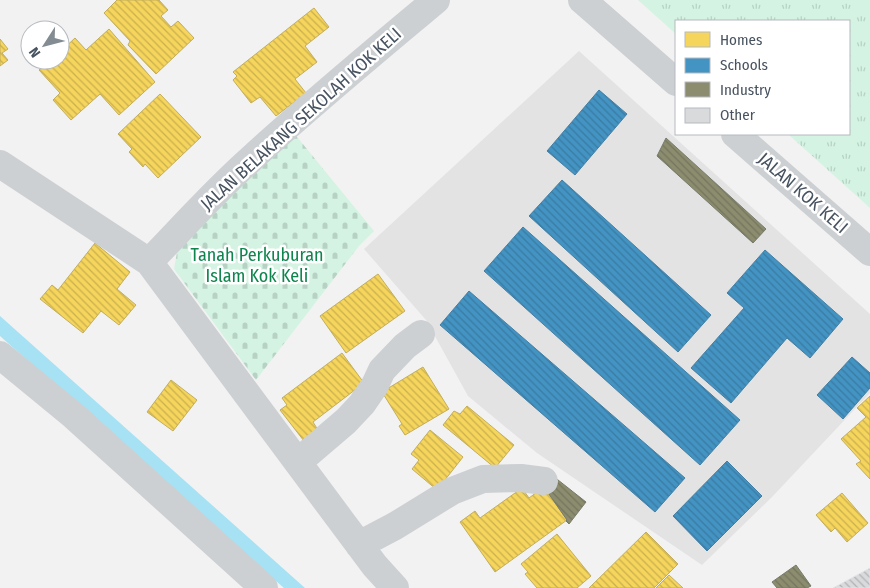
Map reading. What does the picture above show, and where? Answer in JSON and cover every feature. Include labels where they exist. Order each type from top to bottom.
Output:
[{"type":"street","name":"JALAN BELAKANG SEKOLAH KOK KELI","points":[[149,262],[250,160],[436,0]]},
{"type":"street","points":[[582,0],[675,81]]},
{"type":"street","name":"JALAN KOK KELI","points":[[736,135],[870,252]]},
{"type":"street","points":[[0,164],[149,262],[359,545],[395,588]]},
{"type":"street","points":[[298,462],[346,421],[362,404],[375,385],[382,370],[405,346],[421,334]]},
{"type":"street","points":[[0,354],[74,416],[264,588]]},
{"type":"street","points":[[359,545],[396,526],[452,491],[482,479],[520,478],[544,481]]},
{"type":"shaded area","points":[[579,51],[870,314],[870,393],[772,497],[702,565],[537,453],[468,396],[426,320],[364,249]]},
{"type":"green space","points":[[638,0],[870,0],[870,208],[789,135],[850,135],[850,20],[675,20],[675,33]]},
{"type":"green space","name":"Tanah Perkuburan Islam Kok Keli","points":[[293,132],[374,231],[359,246],[256,380],[174,269],[178,247]]},
{"type":"water","points":[[0,316],[305,588],[284,588],[0,336]]},
{"type":"building: Homes","points":[[117,0],[159,0],[168,10],[161,16],[171,27],[178,21],[194,38],[156,74],[128,45],[130,41],[104,13]]},
{"type":"building: Homes","points":[[314,8],[329,27],[305,46],[317,62],[295,79],[306,93],[276,116],[260,97],[251,103],[233,80],[237,76],[233,72]]},
{"type":"building: Homes","points":[[109,29],[155,82],[119,115],[100,94],[71,120],[53,100],[60,93],[39,70],[70,70],[70,43],[75,38],[86,50]]},
{"type":"building: Homes","points":[[0,39],[8,49],[2,53],[8,60],[0,66]]},
{"type":"building: Homes","points":[[160,94],[201,137],[158,178],[145,164],[143,167],[129,152],[132,149],[118,134]]},
{"type":"building: Homes","points":[[95,243],[130,272],[117,289],[136,305],[119,325],[101,311],[83,333],[40,299],[52,285],[58,290]]},
{"type":"building: Homes","points":[[378,274],[405,311],[346,353],[320,316]]},
{"type":"building: Homes","points":[[342,353],[364,383],[313,422],[318,430],[304,441],[280,410],[287,405],[282,398]]},
{"type":"building: Homes","points":[[423,367],[449,409],[405,435],[399,426],[402,424],[382,392]]},
{"type":"building: Homes","points":[[171,380],[197,400],[173,431],[147,412]]},
{"type":"building: Homes","points":[[870,396],[870,479],[856,464],[861,461],[841,439],[866,417],[857,408]]},
{"type":"building: Homes","points":[[467,406],[514,445],[495,468],[443,425],[454,411],[460,414]]},
{"type":"building: Homes","points":[[430,430],[463,457],[437,490],[412,469],[419,460],[411,454]]},
{"type":"building: Homes","points":[[544,487],[567,520],[495,572],[460,522],[475,511],[480,518],[522,488],[529,498]]},
{"type":"building: Homes","points":[[842,493],[868,523],[847,542],[835,528],[831,532],[816,515]]},
{"type":"building: Homes","points":[[646,532],[678,564],[654,588],[589,588]]},
{"type":"building: Homes","points":[[557,534],[591,576],[577,588],[537,588],[525,574],[528,572],[521,564]]},
{"type":"building: Homes","points":[[669,575],[683,588],[656,588]]},
{"type":"building: Schools","points":[[599,90],[627,114],[575,175],[547,151]]},
{"type":"building: Schools","points":[[562,180],[711,315],[678,352],[529,216]]},
{"type":"building: Schools","points":[[523,227],[740,420],[700,465],[484,271]]},
{"type":"building: Schools","points":[[765,250],[843,319],[810,358],[787,338],[731,403],[691,368],[744,308],[727,293]]},
{"type":"building: Schools","points":[[469,291],[685,478],[655,512],[440,325]]},
{"type":"building: Schools","points":[[852,357],[870,373],[870,388],[843,419],[817,395]]},
{"type":"building: Schools","points":[[727,461],[762,496],[707,551],[673,516]]},
{"type":"building: Industry","points":[[666,138],[766,229],[753,243],[657,156]]},
{"type":"building: Industry","points":[[553,476],[586,502],[569,524],[544,487]]},
{"type":"building: Industry","points":[[796,565],[811,586],[807,588],[777,588],[772,582]]},
{"type":"building: Other","points":[[870,568],[870,588],[833,588]]}]
